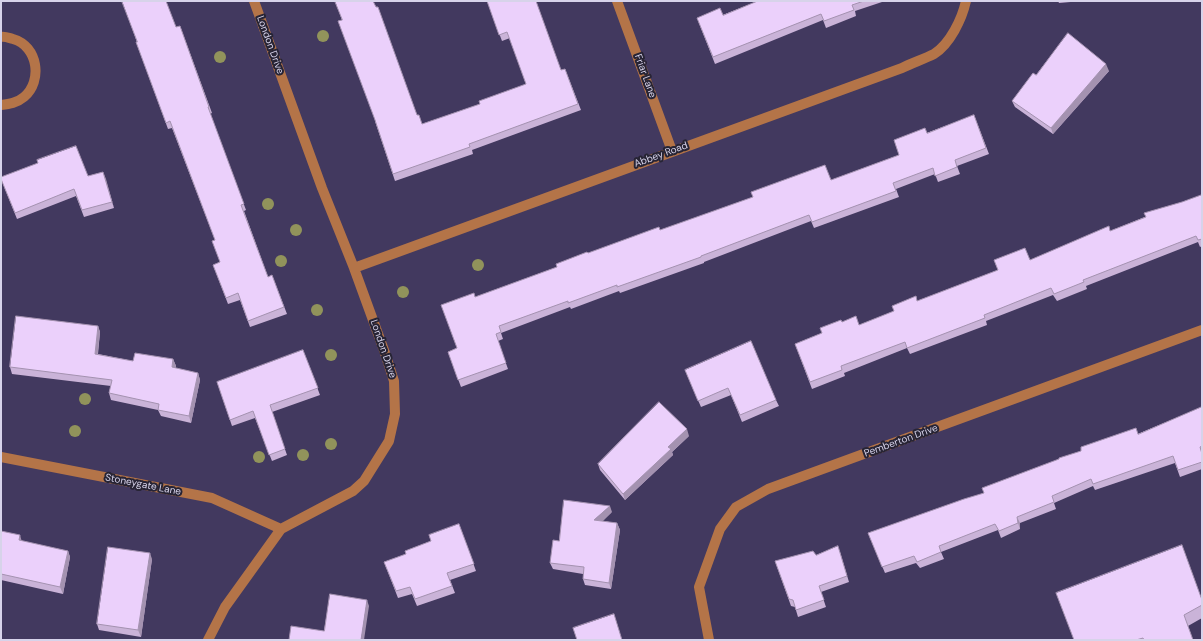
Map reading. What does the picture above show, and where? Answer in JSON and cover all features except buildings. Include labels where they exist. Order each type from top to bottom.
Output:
[{"type":"street","name":"London Drive","points":[[208,640],[225,607],[281,529],[353,491],[364,481],[389,441],[394,414],[394,381],[378,332],[322,188],[254,1]]},
{"type":"street","name":"Friar Lane","points":[[617,1],[672,151]]},
{"type":"street","name":"Abbey Road","points":[[354,268],[902,68],[935,53],[946,42],[958,26],[966,1]]},
{"type":"street","points":[[1,37],[4,36],[17,40],[28,48],[34,60],[36,74],[32,87],[24,97],[12,104],[1,105]]},
{"type":"street","name":"Pemberton Drive","points":[[709,640],[699,587],[720,529],[736,507],[768,489],[1202,330]]},
{"type":"street","name":"Stoneygate Lane","points":[[1,457],[212,498],[281,529]]}]
